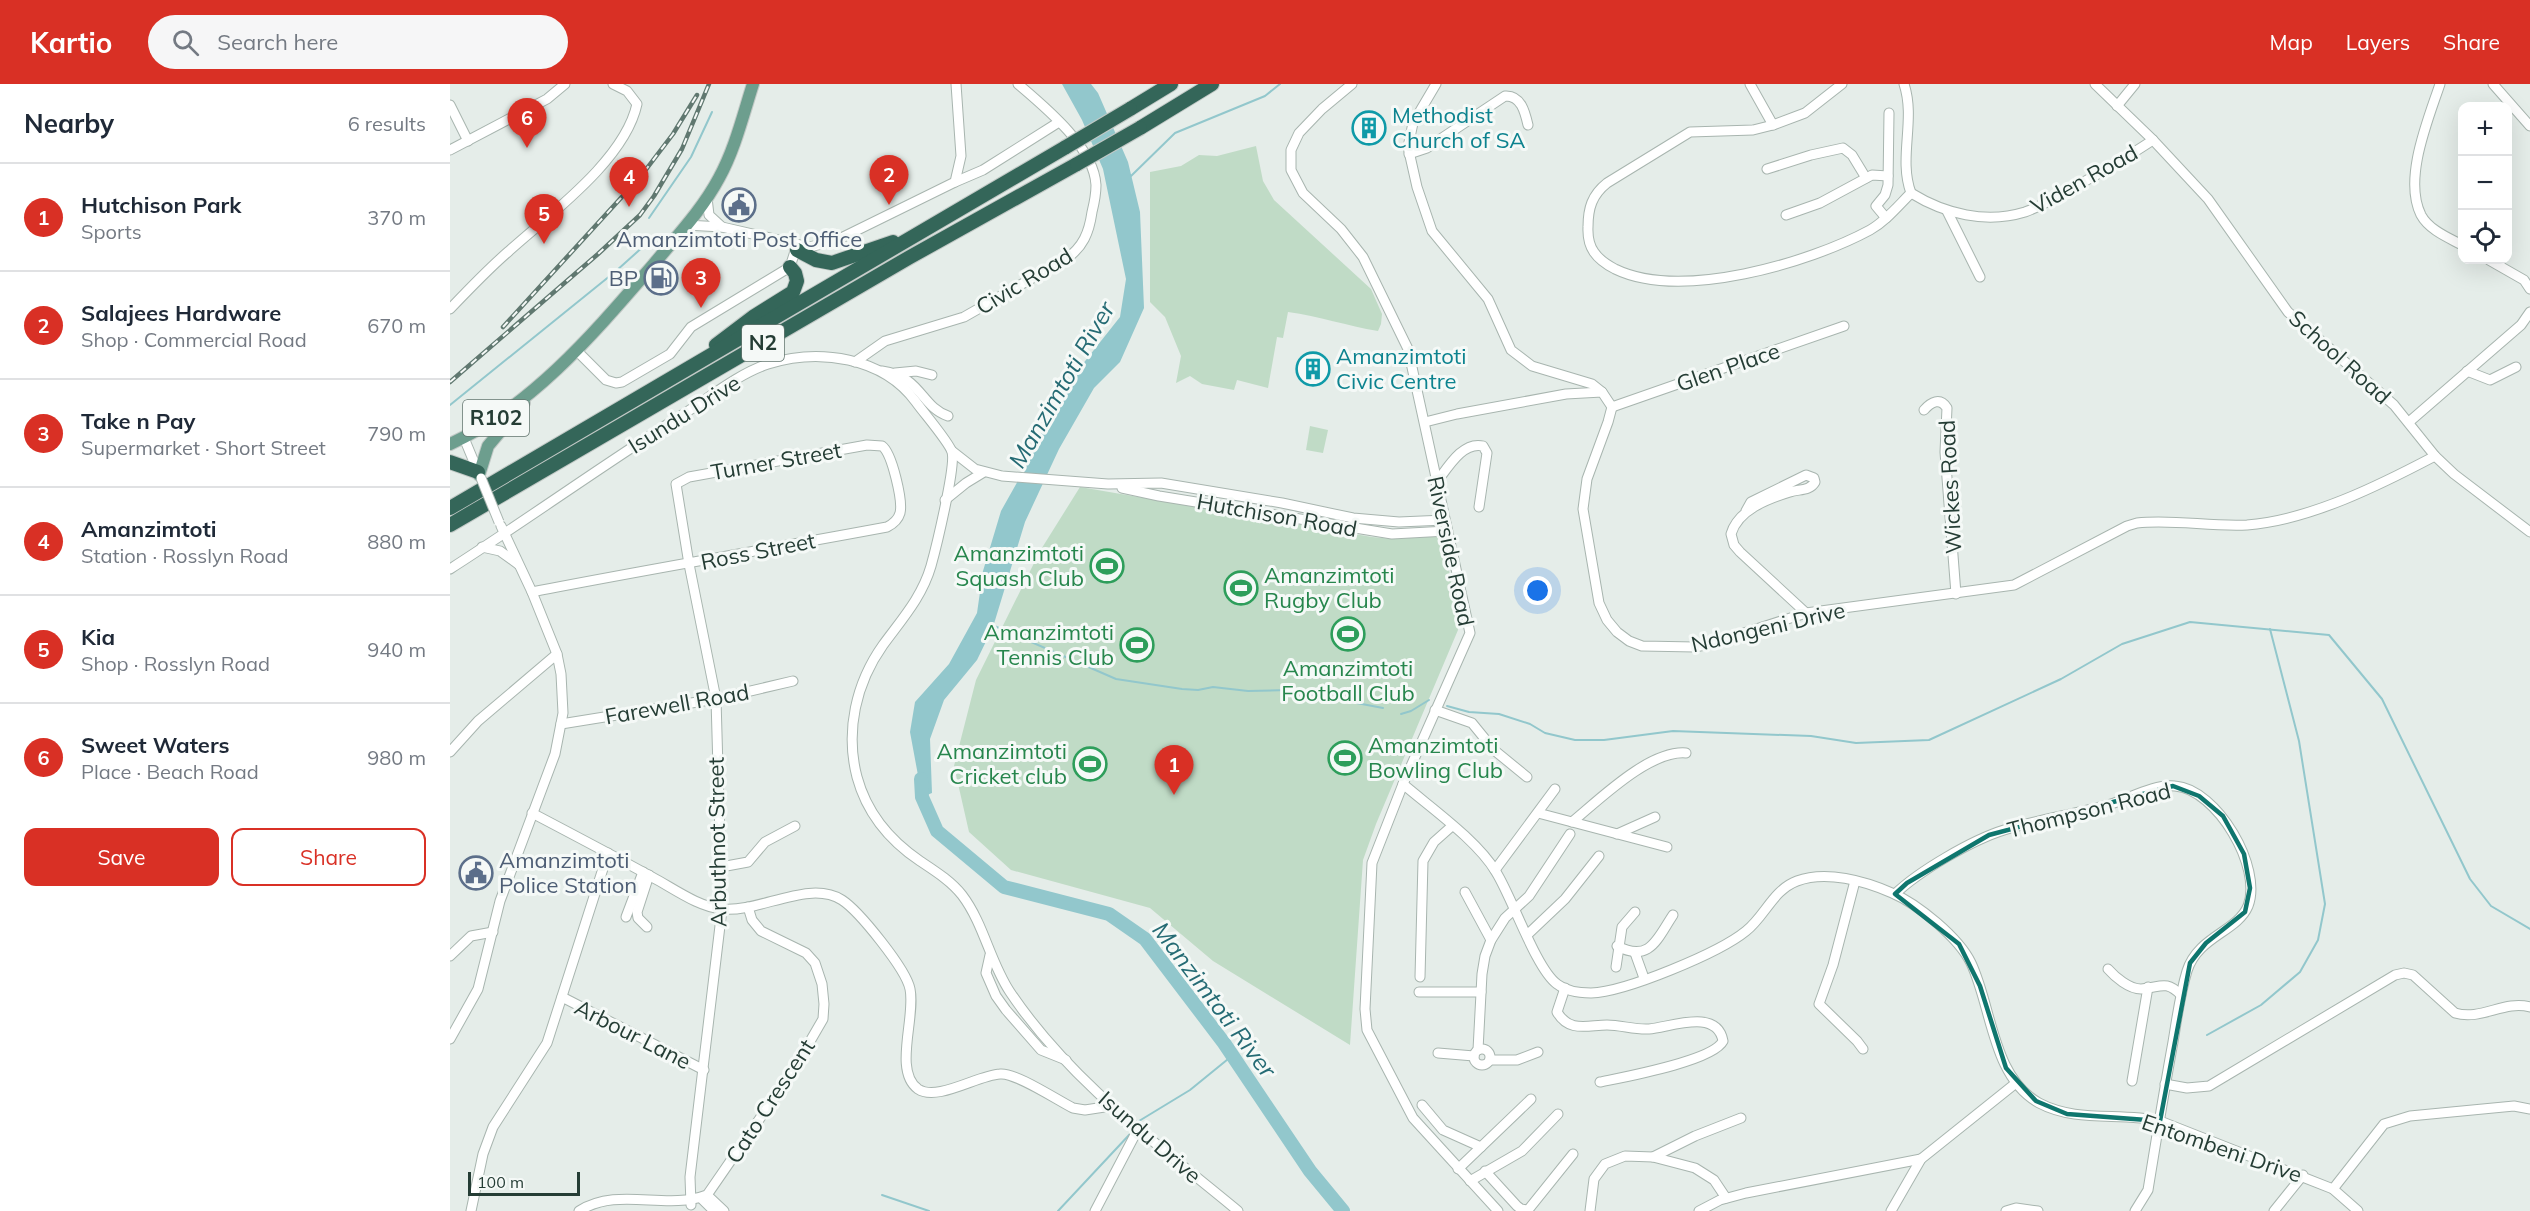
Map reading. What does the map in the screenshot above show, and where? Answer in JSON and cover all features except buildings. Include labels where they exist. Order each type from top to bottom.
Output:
[{"type":"highway","name":"N2","points":[[450,508],[1171,84]]},
{"type":"highway","name":"N2","points":[[450,525],[910,257],[1140,128],[1212,84]]},
{"type":"highway","points":[[802,249],[821,262],[832,263],[909,239]]},
{"type":"highway","points":[[703,360],[736,329],[789,295],[796,285],[792,270]]},
{"type":"highway","points":[[450,462],[479,475]]},
{"type":"highway","points":[[450,503],[471,495]]},
{"type":"main road","name":"R102","points":[[450,444],[464,438],[538,386],[576,350],[686,225],[727,163],[753,84]]},
{"type":"main road","points":[[479,475],[484,453],[492,440],[538,386]]},
{"type":"street","points":[[450,150],[547,99],[565,84]]},
{"type":"street","points":[[450,309],[507,252],[586,183],[609,156],[633,119],[637,104],[627,91],[613,84]]},
{"type":"street","points":[[955,182],[961,156],[956,84]]},
{"type":"street","name":"Civic Road","points":[[855,362],[885,341],[940,325],[982,308],[1066,259],[1080,246],[1090,227],[1096,185],[1091,167],[1078,143],[1018,84]]},
{"type":"street","name":"Riverside Road","points":[[1352,84],[1307,123],[1291,150],[1290,158],[1296,182],[1312,203],[1341,229],[1363,257],[1408,349],[1470,633],[1403,784],[1372,863],[1365,1009],[1367,1030],[1413,1118],[1498,1211]]},
{"type":"street","points":[[1436,84],[1413,123],[1408,140],[1417,187],[1432,231],[1488,299],[1511,350],[1532,366],[1592,384],[1602,392],[1612,407]]},
{"type":"street","points":[[1750,84],[1773,125]]},
{"type":"street","points":[[1842,84],[1805,113],[1773,125],[1753,130],[1690,132],[1607,183],[1598,191],[1588,213],[1588,239],[1591,250],[1610,266],[1633,277],[1671,281],[1703,281],[1777,266],[1823,251],[1872,229],[1911,193],[1905,173],[1908,111],[1904,84]]},
{"type":"street","name":"School Road","points":[[2095,84],[2153,140],[2208,199],[2288,312],[2394,405],[2435,456],[2454,474],[2530,532]]},
{"type":"street","points":[[2117,106],[2135,84]]},
{"type":"street","points":[[2440,84],[2423,138],[2415,189],[2421,216],[2430,226],[2458,242]]},
{"type":"street","points":[[2493,84],[2530,126]]},
{"type":"street","points":[[1409,154],[1426,148],[1505,96],[1518,100],[1528,125]]},
{"type":"street","points":[[450,105],[468,141]]},
{"type":"street","points":[[1886,218],[1876,206],[1887,191],[1889,112]]},
{"type":"street","points":[[686,225],[722,227],[802,249],[835,241],[983,170],[1059,122]]},
{"type":"street","name":"Viden Road","points":[[1911,193],[1947,211],[1984,217],[2024,212],[2097,176],[2153,140]]},
{"type":"street","points":[[1767,169],[1843,148],[1852,155],[1866,178]]},
{"type":"street","points":[[1786,215],[1820,203],[1872,175],[1888,176]]},
{"type":"street","points":[[706,198],[709,216],[722,227]]},
{"type":"street","points":[[1947,211],[1980,277]]},
{"type":"street","points":[[576,350],[606,380],[622,382],[670,354],[691,327],[792,270],[802,249]]},
{"type":"street","points":[[2496,264],[2524,280],[2530,289]]},
{"type":"street","points":[[2409,422],[2521,325],[2530,312]]},
{"type":"street","name":"Glen Place","points":[[1612,407],[1844,326]]},
{"type":"street","name":"Isundu Drive","points":[[450,569],[597,468],[756,369],[781,361],[826,357],[855,362],[898,383],[911,396],[952,451],[952,468],[937,540],[924,586],[876,656],[863,680],[854,712],[852,746],[858,779],[876,820],[890,838],[948,881],[964,897],[978,923],[990,955],[1010,992],[1066,1059],[1111,1106],[1238,1211]]},
{"type":"street","points":[[2467,371],[2490,380],[2516,368]]},
{"type":"street","points":[[876,371],[895,373],[916,371],[932,375]]},
{"type":"street","points":[[895,373],[918,389],[932,405],[948,416]]},
{"type":"street","points":[[1425,422],[1566,394],[1602,392]]},
{"type":"street","name":"Wickes Road","points":[[1924,410],[1929,404],[1937,401],[1945,404],[1947,408],[1945,452],[1956,594]]},
{"type":"street","name":"Ndongeni Drive","points":[[1612,407],[1587,479],[1583,509],[1599,603],[1607,620],[1617,632],[1629,641],[1642,646],[1710,645],[1806,613],[2014,585],[2127,526],[2137,523],[2244,525],[2279,520],[2368,491],[2435,456]]},
{"type":"street","points":[[450,1039],[478,989],[500,901],[555,754],[561,724],[562,694],[556,654],[532,592],[499,522],[464,438]]},
{"type":"street","name":"Turner Street","points":[[678,482],[695,476],[874,444]]},
{"type":"street","name":"Ross Street","points":[[532,592],[892,524],[901,512],[892,460],[885,448],[874,444]]},
{"type":"street","points":[[1436,483],[1465,449],[1477,445],[1483,446],[1487,453],[1479,507]]},
{"type":"street","name":"Hutchison Road","points":[[952,451],[970,466],[1002,476],[1108,484],[1161,483],[1282,503],[1353,518],[1445,520]]},
{"type":"street","points":[[945,500],[984,472]]},
{"type":"street","points":[[1746,512],[1751,502],[1806,475],[1814,478],[1815,482],[1810,488],[1791,492],[1740,516],[1731,534],[1734,545],[1806,613]]},
{"type":"street","name":"Arbuthnot Street","points":[[678,482],[677,494],[689,564],[716,699],[722,909],[689,1187],[691,1205]]},
{"type":"street","name":"Hutchison Road","points":[[1108,484],[1159,496],[1392,534],[1447,531]]},
{"type":"street","points":[[1418,521],[1441,506]]},
{"type":"street","points":[[482,547],[500,551],[520,566]]},
{"type":"street","points":[[450,752],[492,709],[556,654]]},
{"type":"street","name":"Farewell Road","points":[[561,724],[716,699],[793,681]]},
{"type":"street","points":[[1436,710],[1472,723],[1494,750],[1527,777]]},
{"type":"street","points":[[1572,822],[1638,770],[1669,753],[1686,753]]},
{"type":"street","points":[[1403,784],[1478,849],[1496,870],[1548,976],[1565,988],[1557,1012],[1560,1017],[1572,1026],[1606,1025],[1647,1029],[1680,1023],[1705,1022],[1714,1026],[1722,1034],[1723,1041],[1718,1048],[1667,1067],[1600,1082]]},
{"type":"street","name":"Thompson Road","points":[[1895,894],[1915,878],[1989,835],[2102,807],[2161,787],[2187,788],[2213,806],[2233,832],[2244,854],[2250,888],[2249,904],[2245,912],[2196,952],[2190,963],[2181,995],[2148,1190],[2135,1211]]},
{"type":"street","points":[[1496,870],[1556,789]]},
{"type":"street","points":[[532,813],[687,895],[722,909],[748,907],[807,893],[837,897],[852,909],[906,977],[912,1008],[906,1069],[911,1083],[923,1092],[935,1093],[985,1077],[1006,1074],[1073,1108],[1085,1110],[1111,1106]]},
{"type":"street","points":[[1538,813],[1667,847]]},
{"type":"street","points":[[1617,834],[1655,817]]},
{"type":"street","points":[[721,867],[748,862],[765,842],[795,826]]},
{"type":"street","points":[[1420,977],[1423,861],[1434,842],[1452,826]]},
{"type":"street","points":[[1476,1053],[1485,956],[1491,940],[1501,924],[1529,896],[1570,834]]},
{"type":"street","points":[[471,1211],[483,1154],[493,1127],[547,1043],[608,853]]},
{"type":"street","points":[[1527,935],[1565,899],[1599,856]]},
{"type":"street","points":[[626,917],[646,874]]},
{"type":"street","points":[[646,874],[637,912],[638,918],[647,927]]},
{"type":"street","name":"Entombeni Drive","points":[[1565,988],[1579,993],[1603,992],[1688,962],[1724,946],[1755,924],[1773,898],[1786,886],[1798,881],[1828,877],[1855,881],[1895,894],[1942,927],[1959,944],[1971,963],[1980,986],[2001,1056],[2016,1083],[2036,1101],[2067,1114],[2160,1121],[2333,1189],[2358,1211]]},
{"type":"street","points":[[1855,881],[1833,965],[1819,1004],[1851,1034],[1863,1049]]},
{"type":"street","points":[[1465,892],[1491,940]]},
{"type":"street","name":"Cato Crescent","points":[[579,1211],[602,1203],[679,1209],[704,1197],[794,1069],[823,1019],[823,990],[815,963],[806,953],[761,931],[752,920],[748,907]]},
{"type":"street","points":[[1616,967],[1617,946],[1622,927],[1635,912]]},
{"type":"street","points":[[1617,946],[1635,953],[1647,950],[1653,945],[1673,915]]},
{"type":"street","points":[[450,956],[471,936],[493,932]]},
{"type":"street","points":[[1635,953],[1644,978]]},
{"type":"street","name":"Isundu Drive","points":[[990,955],[986,973],[993,990],[1006,1010],[1041,1050],[1066,1059]]},
{"type":"street","points":[[2108,969],[2117,978],[2138,989],[2164,984],[2174,988],[2181,995]]},
{"type":"street","points":[[2165,1084],[2187,1088],[2209,1086],[2395,975],[2404,973],[2423,981],[2455,1013],[2464,1016],[2517,1005],[2530,1008]]},
{"type":"street","points":[[2132,1081],[2148,987]]},
{"type":"street","points":[[1419,992],[1481,993]]},
{"type":"street","name":"Arbour Lane","points":[[562,997],[704,1070]]},
{"type":"street","points":[[1438,1053],[1476,1053],[1486,1050],[1490,1054],[1490,1060],[1517,1060],[1538,1052]]},
{"type":"street","points":[[1891,1211],[1921,1159],[2016,1083]]},
{"type":"street","points":[[1458,1169],[1531,1099]]},
{"type":"street","points":[[1422,1105],[1443,1130],[1481,1147]]},
{"type":"street","points":[[2333,1189],[2384,1124],[2390,1121],[2410,1116],[2514,1106],[2530,1109]]},
{"type":"street","points":[[1470,1181],[1522,1151],[1558,1114]]},
{"type":"street","points":[[1653,1156],[1741,1118]]},
{"type":"street","points":[[1095,1211],[1138,1129]]},
{"type":"street","points":[[1485,1171],[1517,1206],[1528,1210],[1573,1154]]},
{"type":"street","points":[[1590,1211],[1594,1179],[1605,1164],[1625,1156],[1653,1156],[1705,1172],[1720,1187],[1726,1198]]},
{"type":"street","points":[[1699,1211],[1726,1198],[1746,1193],[1921,1159]]},
{"type":"street","points":[[2274,1211],[2302,1175]]},
{"type":"street","points":[[704,1197],[714,1211]]},
{"type":"street","points":[[704,1197],[724,1211]]},
{"type":"street","points":[[2006,1211],[2016,1208],[2038,1211]]},
{"type":"highlighted area","points":[[2173,786],[2199,796],[2223,816],[2244,854],[2250,888],[2245,912],[2206,943],[2190,963],[2160,1121],[2067,1114],[2036,1101],[2006,1068],[1980,986],[1959,944],[1895,894],[1907,883],[1989,835]]},
{"type":"green space","points":[[1256,146],[1263,181],[1274,200],[1371,289],[1382,314],[1381,324],[1378,331],[1288,312],[1283,338],[1277,337],[1268,388],[1237,380],[1234,390],[1202,384],[1190,376],[1176,383],[1181,356],[1165,317],[1150,302],[1150,172],[1181,166],[1199,155],[1217,156]]},
{"type":"green space","points":[[1310,426],[1328,430],[1323,453],[1306,450]]},
{"type":"green space","points":[[1080,487],[1372,537],[1392,539],[1444,536],[1458,630],[1363,860],[1350,1045],[1213,961],[1150,908],[1011,870],[969,832],[954,766],[976,680],[1040,551]]},
{"type":"water","points":[[1062,84],[1091,84],[1098,93],[1128,162],[1140,212],[1144,308],[1120,362],[1094,388],[1059,449],[1025,522],[993,627],[977,660],[944,700],[930,739],[932,793],[922,797],[910,732],[915,702],[949,664],[977,613],[983,571],[1001,511],[1029,461],[1059,394],[1120,317],[1126,279],[1103,169],[1082,120]]},
{"type":"waterway","points":[[1130,177],[1175,133],[1265,96],[1280,84]]},
{"type":"waterway","points":[[649,218],[691,157],[712,112]]},
{"type":"waterway","points":[[450,405],[645,245]]},
{"type":"waterway","points":[[1447,706],[1469,712],[1499,714],[1530,724],[1545,733],[1575,740],[1604,740],[1673,731],[1811,736],[1856,743],[1929,740],[2061,679],[2122,644],[2190,622],[2329,635],[2382,699],[2470,879],[2491,906],[2530,929]]},
{"type":"waterway","points":[[992,625],[1116,679],[1182,689],[1198,690],[1213,687],[1248,691],[1288,690],[1383,708]]},
{"type":"waterway","points":[[2207,1035],[2261,1005],[2300,972],[2318,940],[2325,904],[2299,741],[2270,629]]},
{"type":"waterway","points":[[1401,714],[1429,700]]},
{"type":"waterway","name":"Manzimtoti River","points":[[921,779],[922,797],[937,831],[1004,887],[1109,914],[1145,939],[1224,1043],[1310,1171],[1343,1211]]},
{"type":"waterway","points":[[1139,1121],[1190,1090],[1233,1055]]},
{"type":"waterway","points":[[1058,1211],[1130,1134]]},
{"type":"waterway","points":[[882,1195],[929,1211]]},
{"type":"railway","points":[[450,382],[640,215],[682,149],[709,84]]},
{"type":"railway","points":[[503,327],[641,176],[673,134],[697,95]]},
{"type":"place","name":"Methodist Church of SA","points":[[1369,128]]},
{"type":"place","name":"Sweet Waters","points":[[527,148]]},
{"type":"place","name":"Amanzimtoti Post Office","points":[[739,205]]},
{"type":"place","name":"Salajees Hardware","points":[[889,205]]},
{"type":"place","name":"Amanzimtoti","points":[[629,207]]},
{"type":"place","name":"Kia","points":[[544,244]]},
{"type":"place","name":"BP","points":[[661,278]]},
{"type":"place","name":"Take n Pay","points":[[701,308]]},
{"type":"place","name":"Amanzimtoti Civic Centre","points":[[1313,369]]},
{"type":"place","name":"Amanzimtoti Squash Club","points":[[1107,566]]},
{"type":"place","name":"Amanzimtoti Rugby Club","points":[[1241,588]]},
{"type":"place","name":"Amanzimtoti Football Club","points":[[1348,634]]},
{"type":"place","name":"Amanzimtoti Tennis Club","points":[[1137,645]]},
{"type":"place","name":"Amanzimtoti Bowling Club","points":[[1345,758]]},
{"type":"place","name":"Amanzimtoti Cricket club","points":[[1090,764]]},
{"type":"place","name":"Hutchison Park","points":[[1174,795]]},
{"type":"place","name":"Amanzimtoti Police Station","points":[[476,873]]}]
